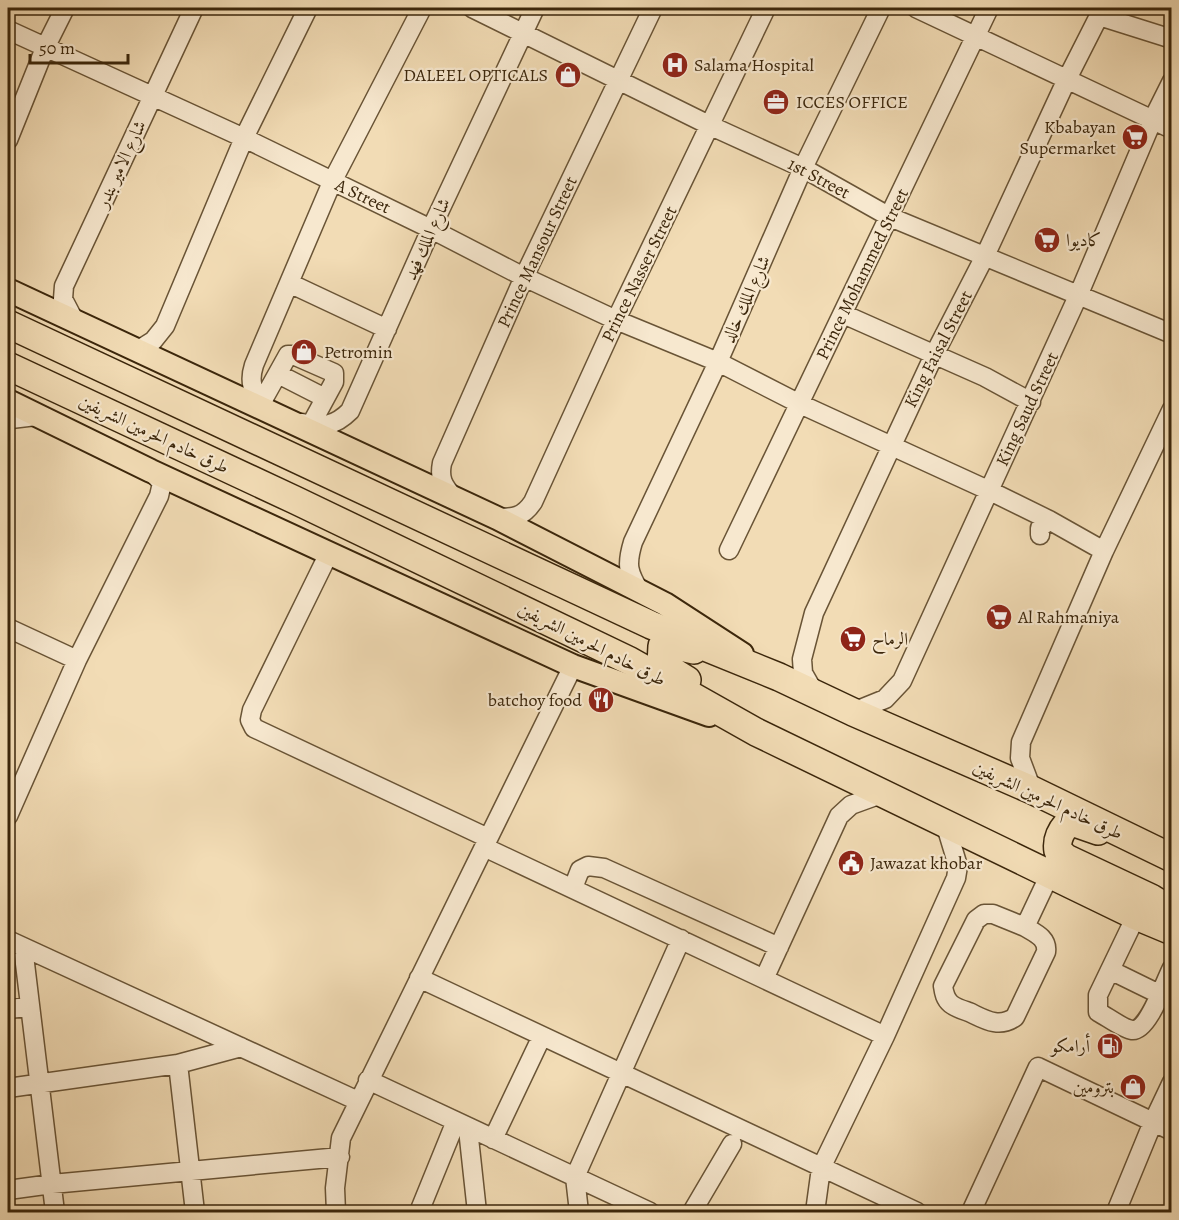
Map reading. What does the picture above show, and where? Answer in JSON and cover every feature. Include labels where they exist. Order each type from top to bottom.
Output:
[{"type":"highway","name":"طرق خادم الحرمين الشريفين","points":[[8,324],[651,626],[779,677],[1032,790],[1172,859]]},
{"type":"highway","name":"طرق خادم الحرمين الشريفين","points":[[8,366],[630,661],[756,732],[1136,916],[1172,931]]},
{"type":"highway","points":[[735,660],[714,658],[686,647],[669,644],[662,646],[661,664],[675,673],[710,695],[786,733],[897,783],[915,808]]},
{"type":"highway","points":[[1172,859],[1150,853],[1075,823],[1067,824],[1061,830],[1056,844],[1058,851],[1066,858],[1151,898],[1172,911]]},
{"type":"main road","points":[[8,290],[136,351],[309,427],[497,518],[665,604],[779,677]]},
{"type":"main road","points":[[8,401],[151,471],[573,666],[756,732]]},
{"type":"street","points":[[8,140],[45,48],[65,8]]},
{"type":"street","name":"شارع الامير بندر","points":[[75,322],[63,299],[64,286],[194,8]]},
{"type":"street","points":[[136,351],[153,341],[165,326],[244,138],[308,8]]},
{"type":"street","points":[[269,410],[251,386],[251,374],[332,182],[422,8]]},
{"type":"street","name":"1st Street","points":[[472,8],[711,126],[803,168],[890,217],[1172,334]]},
{"type":"street","name":"شارع الملك فهد","points":[[309,427],[333,424],[350,411],[431,229],[535,8]]},
{"type":"street","name":"Prince Mansour Street","points":[[453,497],[441,482],[442,463],[524,278],[653,8]]},
{"type":"street","name":"Prince Nasser Street","points":[[497,518],[518,517],[533,502],[616,320],[766,8]]},
{"type":"street","name":"شارع الملك خالد","points":[[640,592],[628,566],[633,542],[718,362],[803,168],[881,8]]},
{"type":"street","points":[[916,8],[1172,129]]},
{"type":"street","name":"Prince Mohammed Street","points":[[731,545],[989,8]]},
{"type":"street","points":[[1101,12],[1172,39]]},
{"type":"street","name":"King Faisal Street","points":[[816,695],[803,673],[802,659],[814,613],[890,446],[985,256],[1067,79],[1101,12]]},
{"type":"street","name":"A Street","points":[[8,30],[244,138],[431,229],[524,278],[616,320],[718,362],[800,404],[990,491],[1045,527],[1104,551]]},
{"type":"street","name":"King Saud Street","points":[[853,712],[885,699],[902,681],[1031,402],[1153,119],[1172,81]]},
{"type":"street","points":[[289,283],[387,329]]},
{"type":"street","points":[[843,314],[985,377],[1031,402]]},
{"type":"street","points":[[269,410],[278,374],[288,355],[292,355],[334,374],[334,382],[309,427]]},
{"type":"street","points":[[278,374],[325,398]]},
{"type":"street","points":[[1032,790],[1020,758],[1021,742],[1104,551],[1172,409]]},
{"type":"street","points":[[8,421],[36,416]]},
{"type":"street","points":[[8,816],[77,660],[159,496],[162,483],[151,471]]},
{"type":"street","points":[[329,553],[252,710],[250,720],[254,728],[486,842],[573,888],[885,1036]]},
{"type":"street","points":[[8,628],[77,660]]},
{"type":"street","points":[[336,1212],[335,1188],[341,1137],[573,666]]},
{"type":"street","points":[[764,979],[839,816],[851,805],[884,793]]},
{"type":"street","points":[[815,1212],[821,1168],[885,1036],[956,878],[958,866],[945,824]]},
{"type":"street","points":[[573,888],[580,870],[588,866],[604,868],[778,947]]},
{"type":"street","points":[[1025,927],[1050,874]]},
{"type":"street","points":[[984,914],[993,914],[1025,927],[1043,939],[1047,945],[1046,952],[1014,1017],[1008,1022],[988,1022],[950,1004],[943,986],[976,920],[984,914]]},
{"type":"street","points":[[1136,916],[1098,994],[1098,1012],[1131,1030],[1138,1029],[1146,1023],[1172,968]]},
{"type":"street","points":[[579,1212],[575,1177],[681,939]]},
{"type":"street","points":[[15,944],[29,1007],[55,1212]]},
{"type":"street","points":[[15,944],[358,1101]]},
{"type":"street","points":[[1110,970],[1159,994]]},
{"type":"street","points":[[419,978],[917,1212]]},
{"type":"street","points":[[8,1009],[29,1007]]},
{"type":"street","points":[[493,1138],[542,1036]]},
{"type":"street","points":[[8,1088],[178,1064],[241,1047]]},
{"type":"street","points":[[178,1064],[195,1212]]},
{"type":"street","points":[[971,1212],[1038,1066],[1172,1131]]},
{"type":"street","points":[[368,1080],[650,1212]]},
{"type":"street","points":[[1116,1212],[1172,1082]]},
{"type":"street","points":[[419,1212],[462,1125]]},
{"type":"street","points":[[462,1125],[477,1212]]},
{"type":"street","points":[[692,1212],[732,1144]]},
{"type":"street","points":[[8,1190],[340,1158]]},
{"type":"place","name":"Salama Hospital","points":[[675,65]]},
{"type":"place","name":"DALEEL OPTICALS","points":[[568,75]]},
{"type":"place","name":"ICCES OFFICE","points":[[776,102]]},
{"type":"place","name":"Kbabayan Supermarket","points":[[1135,137]]},
{"type":"place","name":"كاديوا","points":[[1047,240]]},
{"type":"place","name":"Petromin","points":[[304,352]]},
{"type":"place","name":"Al Rahmaniya","points":[[999,617]]},
{"type":"place","name":"الرماح","points":[[853,639]]},
{"type":"place","name":"batchoy food","points":[[601,700]]},
{"type":"place","name":"Jawazat khobar","points":[[851,863]]},
{"type":"place","name":"أرامكو","points":[[1110,1046]]},
{"type":"place","name":"بترومين","points":[[1133,1087]]}]
